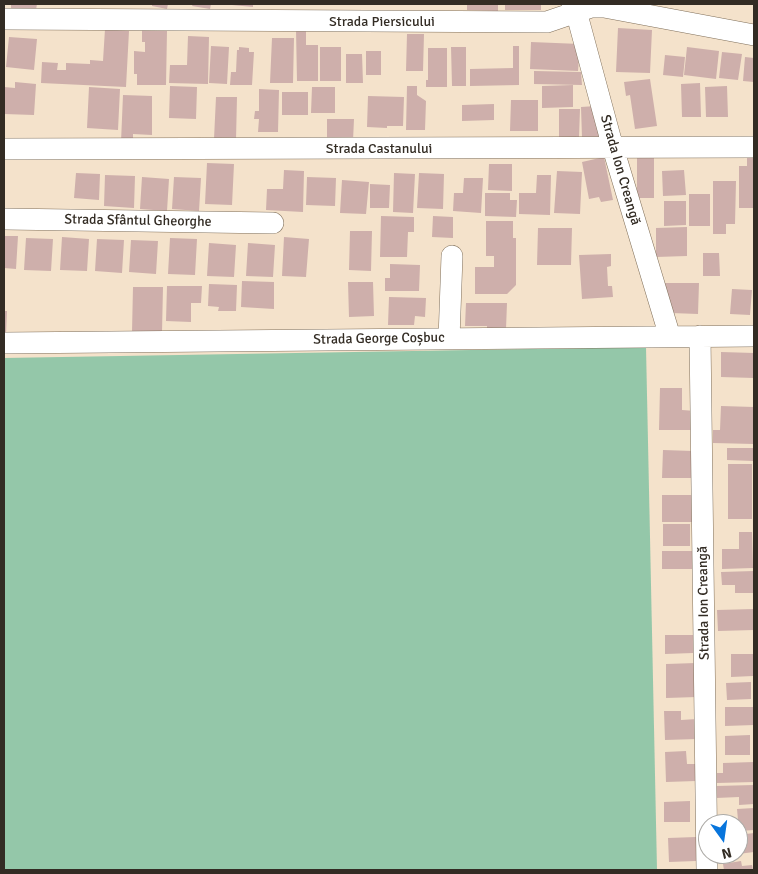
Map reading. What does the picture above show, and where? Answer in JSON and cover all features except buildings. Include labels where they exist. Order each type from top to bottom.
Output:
[{"type":"street","name":"Strada Piersicului","points":[[4,20],[547,22],[574,8],[604,7],[754,35]]},
{"type":"street","name":"Strada Ion Creangă","points":[[574,8],[613,148],[670,336]]},
{"type":"street","name":"Strada Castanului","points":[[4,149],[754,147]]},
{"type":"street","name":"Strada Sfântul Gheorghe","points":[[4,219],[272,223]]},
{"type":"street","points":[[449,339],[452,256]]},
{"type":"street","name":"Strada Ion Creangă","points":[[700,336],[707,870]]},
{"type":"street","name":"Strada George Coșbuc","points":[[4,343],[754,336]]},
{"type":"green space","points":[[646,347],[657,870],[4,870],[4,358]]}]
